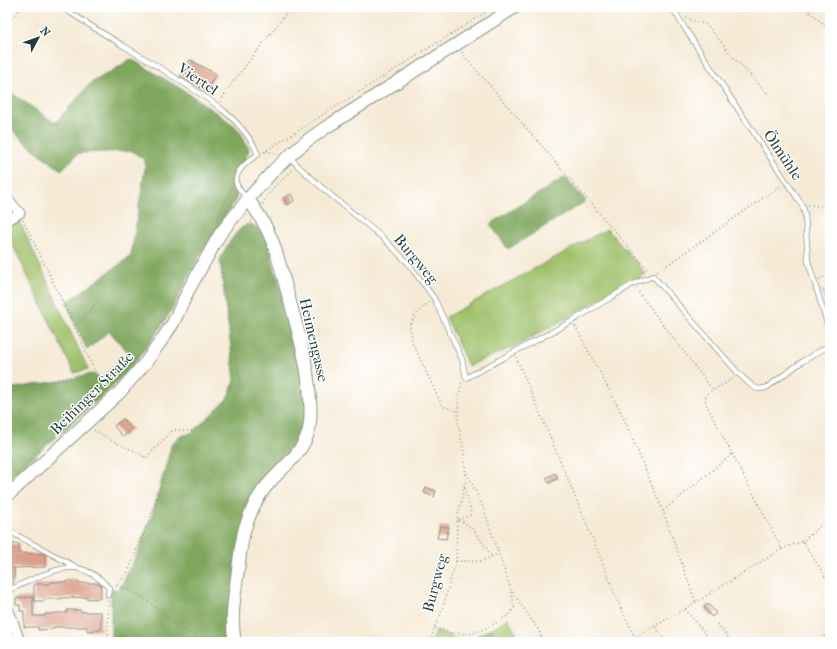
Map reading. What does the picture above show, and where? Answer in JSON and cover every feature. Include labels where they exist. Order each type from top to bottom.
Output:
[{"type":"main road","name":"Beihinger Straße","points":[[7,496],[120,392],[146,362],[173,323],[189,290],[220,234],[274,170],[308,140],[342,117],[515,7]]},
{"type":"main road","name":"Heimengasse","points":[[235,642],[232,620],[242,540],[245,528],[253,508],[262,492],[270,481],[296,456],[300,450],[308,434],[310,418],[310,382],[302,346],[273,244],[258,213],[248,199]]},
{"type":"street","points":[[7,198],[20,213],[7,221]]},
{"type":"street","points":[[7,607],[20,642]]},
{"type":"lane","name":"Viertel","points":[[62,7],[198,92],[232,118],[242,129],[258,154],[244,166],[238,174],[236,181]]},
{"type":"lane","name":"Ölmühle","points":[[672,7],[802,205],[805,214],[808,261],[830,333]]},
{"type":"lane","name":"Burgweg","points":[[289,156],[298,166],[342,205],[383,238],[407,262],[434,298],[462,359],[466,378]]},
{"type":"lane","points":[[236,181],[237,186],[248,199]]},
{"type":"lane","points":[[466,378],[572,321],[633,284],[652,276],[753,388],[766,388],[803,361],[830,346]]},
{"type":"lane","points":[[7,530],[94,576],[109,588],[108,595]]},
{"type":"lane","points":[[7,591],[38,577],[65,568],[78,568]]},
{"type":"path","points":[[7,26],[21,7]]},
{"type":"path","points":[[220,108],[226,91],[291,7]]},
{"type":"path","points":[[266,151],[494,7]]},
{"type":"path","points":[[803,7],[830,30]]},
{"type":"path","points":[[7,17],[11,20]]},
{"type":"path","points":[[678,17],[687,18],[707,25],[736,60],[768,94]]},
{"type":"path","points":[[457,45],[467,59],[652,276],[787,182]]},
{"type":"path","points":[[109,588],[117,585],[128,572],[149,522],[167,470],[177,448],[193,431],[231,407],[240,383],[221,267],[241,233],[258,213],[267,196],[274,187],[298,166]]},
{"type":"path","points":[[213,228],[236,181]]},
{"type":"path","points":[[802,205],[830,207]]},
{"type":"path","points":[[20,213],[100,383],[102,392],[100,396]]},
{"type":"path","points":[[814,281],[830,274]]},
{"type":"path","points":[[633,284],[713,390]]},
{"type":"path","points":[[434,298],[420,310],[410,324],[412,341],[442,406],[458,411]]},
{"type":"path","points":[[75,328],[96,303]]},
{"type":"path","points":[[572,321],[621,412],[663,511],[696,603]]},
{"type":"path","points":[[514,353],[634,638],[634,642]]},
{"type":"path","points":[[7,388],[22,387],[95,372]]},
{"type":"path","points":[[739,374],[707,394],[705,399],[706,404],[782,549]]},
{"type":"path","name":"Burgweg","points":[[431,641],[456,561],[457,520],[467,472],[458,422],[458,411],[461,384],[466,378]]},
{"type":"path","points":[[85,425],[146,458],[173,430],[193,431]]},
{"type":"path","points":[[663,511],[732,454]]},
{"type":"path","points":[[434,628],[451,633],[470,634],[487,628],[509,615],[515,607],[483,507],[467,472]]},
{"type":"path","points":[[457,520],[470,515],[470,507],[466,494],[466,478]]},
{"type":"path","points":[[626,642],[696,603],[782,549],[803,541],[828,519]]},
{"type":"path","points":[[457,520],[463,522],[472,529],[492,557]]},
{"type":"path","points":[[803,541],[830,584]]},
{"type":"path","points":[[456,561],[481,562],[499,554]]},
{"type":"path","points":[[117,585],[146,599],[180,628],[208,642]]},
{"type":"path","points":[[510,590],[538,629],[544,642]]},
{"type":"path","points":[[108,595],[108,642]]},
{"type":"path","points":[[685,609],[712,642]]},
{"type":"path","points":[[717,624],[732,642]]},
{"type":"path","points":[[655,626],[665,642]]},
{"type":"path","points":[[818,642],[830,631]]},
{"type":"path","points":[[405,642],[431,641]]},
{"type":"green space","points":[[131,59],[185,91],[235,126],[242,135],[249,150],[245,160],[236,172],[233,179],[232,183],[237,192],[236,199],[199,257],[171,311],[157,333],[135,362],[107,392],[7,480],[7,389],[67,380],[91,374],[101,378],[130,354],[109,331],[87,350],[66,303],[131,256],[145,169],[145,160],[132,151],[79,153],[61,170],[31,147],[10,127],[7,122],[7,90],[55,123],[91,83]]},
{"type":"green space","points":[[565,177],[586,201],[508,249],[490,224]]},
{"type":"green space","points":[[18,218],[88,369],[74,373],[7,233],[7,226]]},
{"type":"green space","points":[[251,224],[258,228],[267,241],[306,381],[308,422],[296,452],[244,525],[230,642],[111,642],[111,589],[119,590],[137,554],[152,515],[172,443],[181,436],[192,433],[227,399],[235,380],[220,261],[226,248],[235,235],[241,228]]},
{"type":"green space","points":[[607,229],[646,274],[518,345],[468,366],[446,317]]},
{"type":"green space","points":[[508,618],[521,642],[495,642],[491,629]]},
{"type":"green space","points":[[490,629],[494,642],[476,642],[475,637]]},
{"type":"green space","points":[[435,631],[458,639],[457,642],[432,642]]},
{"type":"building","points":[[190,60],[216,74],[206,91],[180,76]]},
{"type":"building","points":[[291,194],[294,201],[287,205],[283,198]]},
{"type":"building","points":[[123,419],[132,429],[123,437],[114,426]]},
{"type":"building","points":[[555,473],[558,478],[549,483],[546,478]]},
{"type":"building","points":[[426,487],[436,491],[434,497],[424,493]]},
{"type":"building","points":[[440,526],[449,527],[446,539],[437,538]]},
{"type":"building","points":[[7,544],[19,544],[19,553],[45,554],[45,567],[14,568],[14,582],[7,585]]},
{"type":"building","points":[[78,581],[78,583],[98,583],[101,585],[101,598],[61,598],[45,599],[45,601],[34,601],[34,584],[50,584],[50,582]]},
{"type":"building","points":[[33,597],[33,616],[45,616],[45,614],[53,613],[67,613],[67,610],[101,612],[101,630],[87,631],[87,627],[53,627],[53,629],[38,630],[38,627],[24,627],[24,611],[20,611],[20,605],[16,605],[16,598]]},
{"type":"building","points":[[708,604],[716,613],[712,617],[704,608]]},
{"type":"waterway","points":[[823,291],[830,318]]}]
